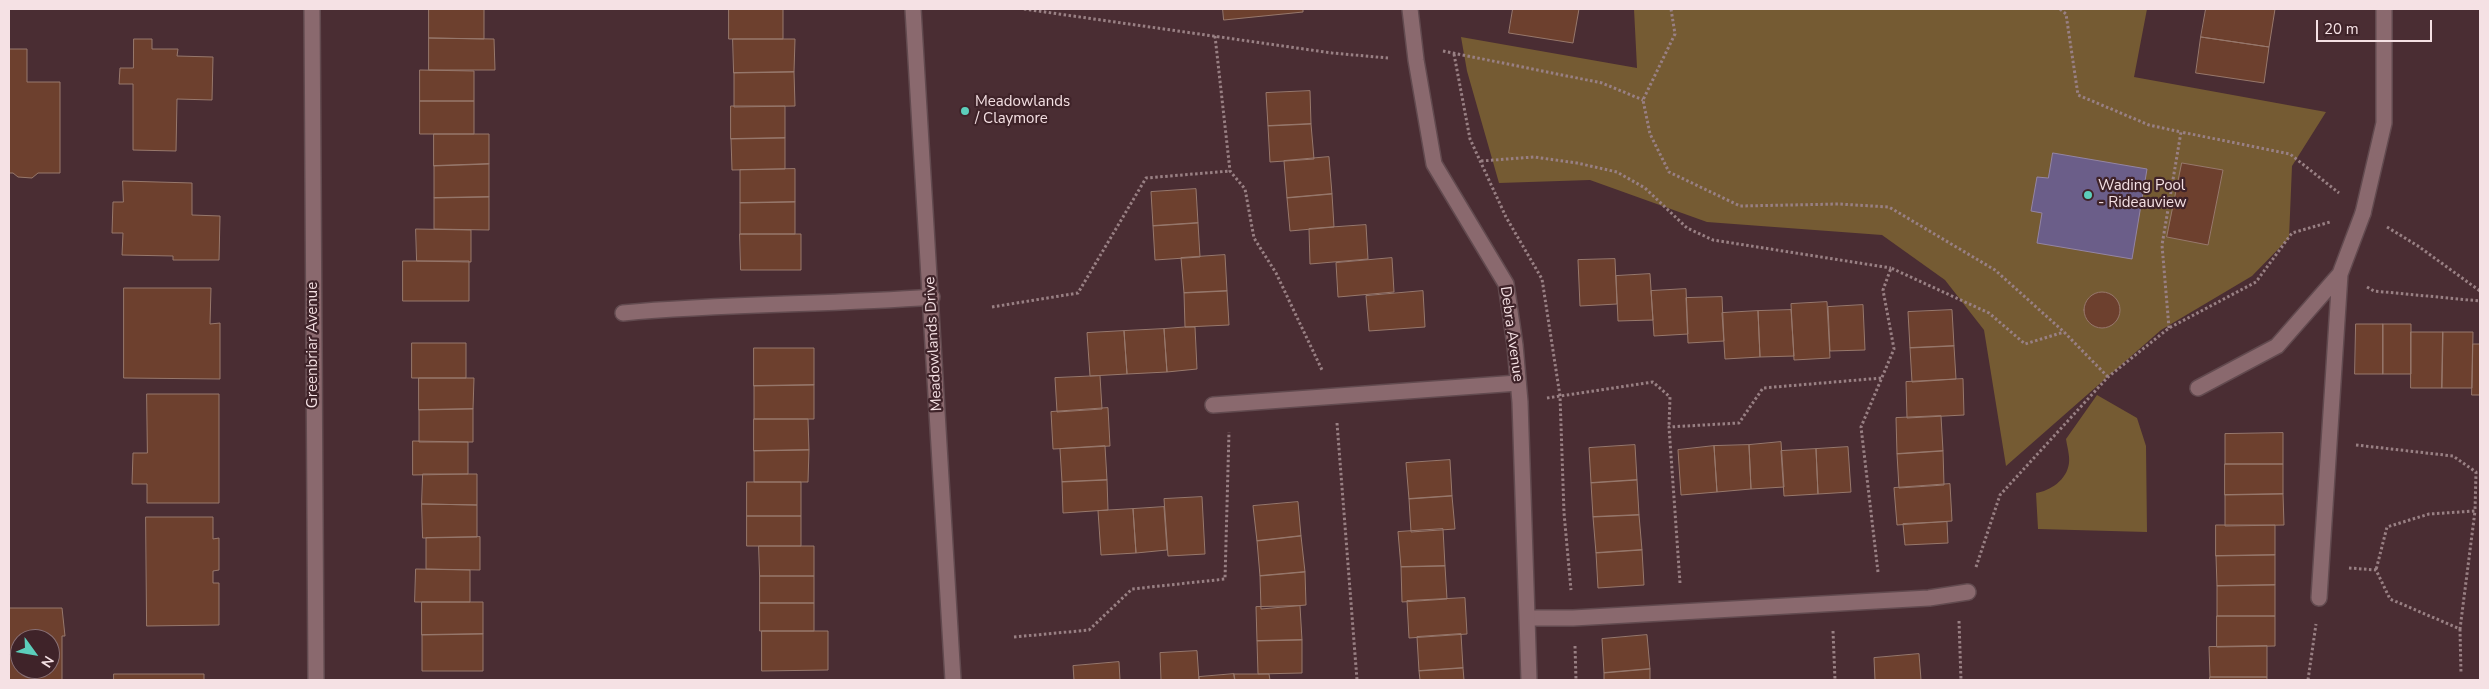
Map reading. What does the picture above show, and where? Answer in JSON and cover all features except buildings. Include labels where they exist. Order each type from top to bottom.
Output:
[{"type":"street","name":"Greenbriar Avenue","points":[[312,9],[316,680]]},
{"type":"street","name":"Meadowlands Drive","points":[[913,9],[932,297],[953,680]]},
{"type":"street","name":"Debra Avenue","points":[[1410,9],[1415,53],[1434,164],[1506,284],[1520,402],[1529,680]]},
{"type":"street","points":[[2319,598],[2340,274],[2363,212],[2384,123],[2384,9]]},
{"type":"street","points":[[2198,388],[2277,346],[2340,274]]},
{"type":"street","points":[[624,312],[679,307],[864,303],[932,297]]},
{"type":"street","points":[[1213,406],[1518,383]]},
{"type":"street","points":[[1528,618],[1573,618],[1929,598],[1968,592]]},
{"type":"path","points":[[1024,9],[1332,53],[1415,53],[1602,83],[1644,100]]},
{"type":"path","points":[[1671,9],[1674,34],[1644,100],[1650,134],[1669,172],[1740,206],[1839,204],[1890,207],[1994,270],[2064,332],[2108,377]]},
{"type":"path","points":[[2060,9],[2066,14],[2078,95],[2149,125],[2290,154],[2363,212],[2418,246],[2480,291]]},
{"type":"path","points":[[1215,36],[1230,171],[1244,189],[1254,238],[1276,273],[1335,397],[1357,680]]},
{"type":"path","points":[[2169,328],[2162,245],[2181,132]]},
{"type":"path","points":[[1481,161],[1534,157],[1578,163],[1617,172],[1645,188],[1688,228],[1713,240],[1891,268],[1989,313],[2025,344],[2064,332]]},
{"type":"path","points":[[992,307],[1078,293],[1146,178],[1230,171]]},
{"type":"path","points":[[1962,680],[1959,618],[2000,495],[2108,377],[2169,328],[2256,282],[2292,232],[2363,212]]},
{"type":"path","points":[[1882,600],[1861,427],[1894,349],[1883,290],[1891,268]]},
{"type":"path","points":[[2340,274],[2374,291],[2480,301]]},
{"type":"path","points":[[1669,427],[1739,423],[1763,388],[1882,378]]},
{"type":"path","points":[[1520,402],[1654,382],[1670,397],[1669,427],[1681,612]]},
{"type":"path","points":[[1014,637],[1089,630],[1132,589],[1225,579],[1230,404]]},
{"type":"path","points":[[2329,440],[2396,451],[2453,456],[2476,472],[2475,511],[2460,629],[2461,674]]},
{"type":"path","points":[[2460,629],[2390,599],[2376,570],[2387,527],[2429,514],[2475,511]]},
{"type":"path","points":[[2321,565],[2376,570]]},
{"type":"path","points":[[2308,680],[2319,598]]},
{"type":"path","points":[[1832,603],[1835,680]]},
{"type":"shaded area","points":[[1634,9],[2147,9],[2134,77],[2326,112],[2292,166],[2289,238],[2252,276],[2161,330],[2006,466],[1984,330],[1945,280],[1882,235],[1707,222],[1590,180],[1499,183],[1467,71],[1461,37],[1637,68]]},
{"type":"shaded area","name":"Wading Pool - Rideauview","points":[[2053,153],[2147,169],[2132,259],[2037,243],[2042,213],[2031,211],[2037,177],[2048,178]]},
{"type":"shaded area","points":[[2097,395],[2137,418],[2146,446],[2147,532],[2038,529],[2036,493],[2047,490],[2057,484],[2065,475],[2069,460],[2066,439]]},
{"type":"place","name":"Meadowlands / Claymore","points":[[965,111]]},
{"type":"place","name":"Wading Pool - Rideauview","points":[[2088,195]]}]
